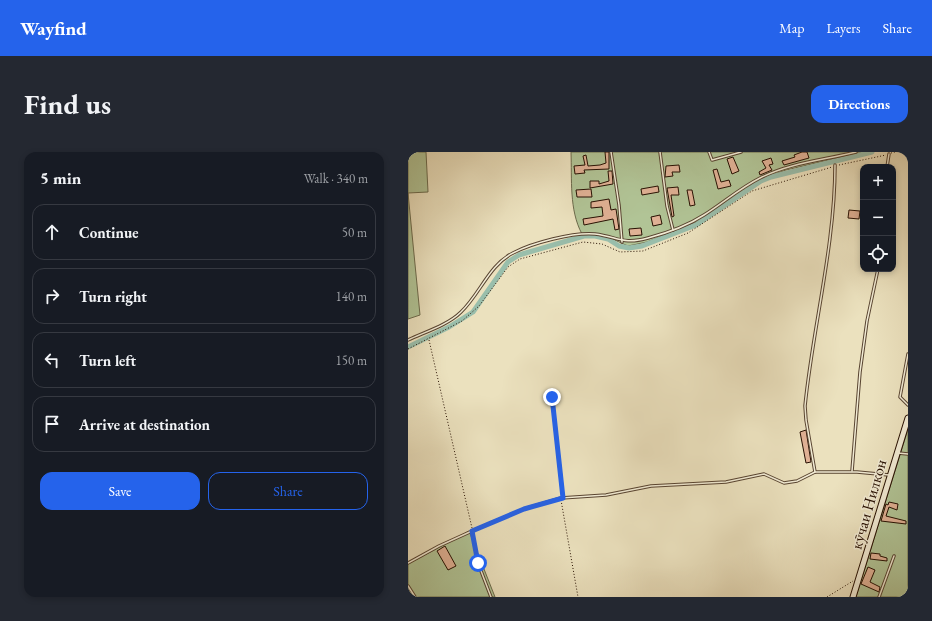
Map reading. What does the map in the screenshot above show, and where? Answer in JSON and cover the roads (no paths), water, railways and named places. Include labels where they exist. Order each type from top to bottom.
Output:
[{"type":"street","name":"кӯчаи Нилкон","points":[[853,597],[889,475],[908,418]]},
{"type":"lane","points":[[611,152],[619,205],[622,242]]},
{"type":"lane","points":[[660,152],[666,206],[672,230]]},
{"type":"lane","points":[[709,152],[710,158],[713,160],[741,152]]},
{"type":"lane","points":[[408,340],[458,315],[496,268],[512,253],[542,243],[581,234],[595,234],[622,242],[646,239],[697,219],[749,184],[773,172],[856,152]]},
{"type":"lane","points":[[887,164],[889,154]]},
{"type":"lane","points":[[815,472],[805,406],[827,253],[835,182],[835,165]]},
{"type":"lane","points":[[852,472],[860,372],[867,321],[877,272]]},
{"type":"lane","points":[[908,354],[900,397],[908,405]]},
{"type":"lane","points":[[552,397],[562,498]]},
{"type":"lane","points":[[896,453],[908,454]]},
{"type":"lane","points":[[408,563],[438,546],[524,509],[562,498],[606,495],[663,484],[726,482],[762,474],[787,483],[802,479],[815,472],[852,472],[889,475]]},
{"type":"lane","points":[[472,531],[478,563],[491,597]]},
{"type":"lane","points":[[879,597],[894,556]]},
{"type":"lane","points":[[408,586],[415,597]]},
{"type":"waterway","points":[[408,347],[449,327],[473,312],[508,262],[519,255],[584,236],[595,236],[608,239],[619,246],[629,248],[642,246],[696,225],[761,181],[771,177],[872,152]]}]
